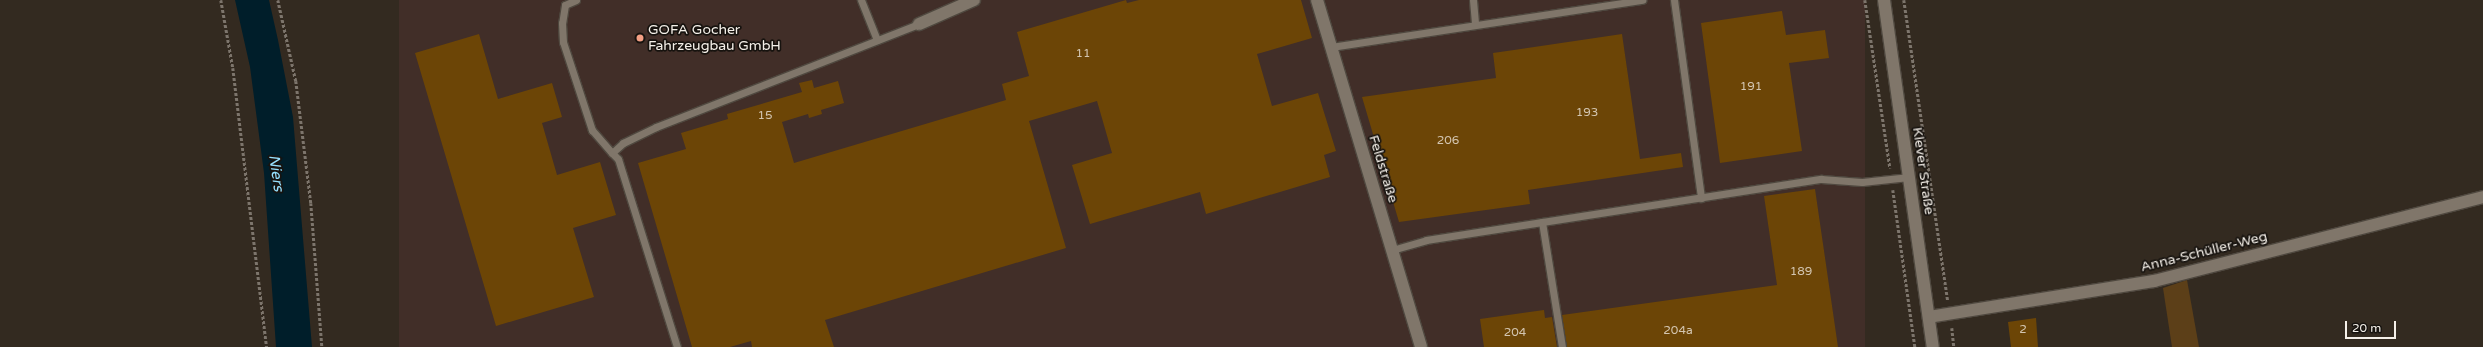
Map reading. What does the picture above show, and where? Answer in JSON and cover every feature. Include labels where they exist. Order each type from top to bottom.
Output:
[{"type":"street","points":[[919,24],[955,4],[974,0]]},
{"type":"street","name":"Feldstraße","points":[[1317,0],[1421,347]]},
{"type":"street","name":"Klever Straße","points":[[1884,0],[1933,347]]},
{"type":"street","name":"Anna-Schüller-Weg","points":[[1929,317],[1950,315],[2154,281],[2483,197]]},
{"type":"lane","points":[[576,0],[565,5],[562,22],[563,42],[592,130],[618,159],[677,347]]},
{"type":"lane","points":[[861,0],[877,40]]},
{"type":"lane","points":[[1473,0],[1476,24]]},
{"type":"lane","points":[[1331,47],[1642,0]]},
{"type":"lane","points":[[1674,0],[1701,198]]},
{"type":"lane","points":[[612,153],[622,143],[656,127],[919,24]]},
{"type":"lane","points":[[1392,250],[1426,240],[1821,179],[1862,182],[1908,176]]},
{"type":"lane","points":[[1542,222],[1562,347]]},
{"type":"path","points":[[221,0],[233,68],[267,347]]},
{"type":"path","points":[[278,0],[296,81],[300,111],[311,203],[322,347]]},
{"type":"path","points":[[1904,0],[1954,347]]},
{"type":"shaded area","points":[[399,0],[1865,0],[1865,347],[399,347]]},
{"type":"shaded area","points":[[2187,280],[2199,347],[2172,347],[2163,288]]},
{"type":"water","name":"Niers","points":[[235,0],[269,0],[278,40],[293,117],[312,347],[276,347],[264,173],[250,67]]},
{"type":"building","points":[[1126,0],[1127,3],[1139,0],[1301,0],[1312,38],[1257,54],[1272,106],[1318,93],[1336,151],[1324,155],[1330,177],[1206,214],[1200,192],[1090,224],[1072,165],[1112,153],[1097,101],[1029,121],[1066,248],[825,320],[834,347],[752,347],[751,341],[730,347],[692,347],[638,163],[686,149],[681,133],[728,119],[727,114],[802,92],[799,83],[812,80],[814,88],[838,81],[844,103],[821,110],[822,114],[809,118],[808,114],[782,122],[794,163],[1006,100],[1002,84],[1029,76],[1017,32]]},
{"type":"building","points":[[1782,11],[1786,35],[1825,30],[1829,58],[1789,63],[1802,151],[1720,163],[1701,23]]},
{"type":"building","points":[[479,34],[498,99],[552,83],[562,117],[542,123],[557,175],[600,162],[616,215],[573,228],[594,297],[496,326],[415,53]]},
{"type":"building","points":[[1622,34],[1640,159],[1681,153],[1683,167],[1528,190],[1530,204],[1399,222],[1362,97],[1496,78],[1493,53]]},
{"type":"building","points":[[1815,189],[1838,347],[1567,347],[1562,315],[1777,285],[1764,196]]},
{"type":"building","points":[[1544,310],[1545,318],[1552,317],[1557,347],[1484,347],[1480,319]]},
{"type":"building","points":[[2036,318],[2038,347],[2011,347],[2008,322]]},
{"type":"place","name":"GOFA Gocher Fahrzeugbau GmbH","points":[[640,38]]}]
